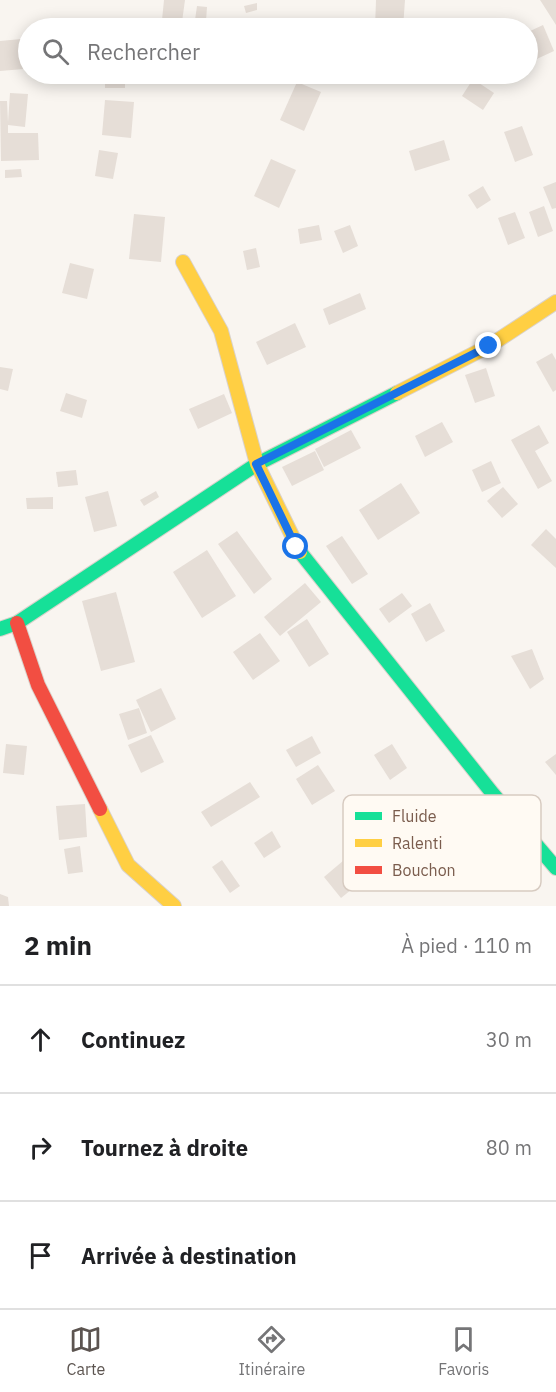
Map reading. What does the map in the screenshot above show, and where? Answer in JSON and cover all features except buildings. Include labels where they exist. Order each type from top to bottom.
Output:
[{"type":"street","points":[[183,262],[221,331],[256,464],[296,547],[494,795]]},
{"type":"street","points":[[0,629],[17,623],[256,464],[489,346],[556,302]]},
{"type":"street","points":[[17,623],[38,685],[128,865],[174,906]]},
{"type":"street","points":[[541,850],[556,868]]},
{"type":"traffic: fast","points":[[0,629],[17,623],[257,464],[397,393]]},
{"type":"traffic: fast","points":[[300,552],[494,795]]},
{"type":"traffic: fast","points":[[541,850],[556,868]]},
{"type":"traffic: slow","points":[[183,262],[221,331],[257,464],[300,552]]},
{"type":"traffic: slow","points":[[397,393],[489,346],[556,302]]},
{"type":"traffic: slow","points":[[100,809],[128,865],[174,906]]},
{"type":"traffic: jam","points":[[17,623],[38,685],[100,809]]},
{"type":"route","points":[[296,547],[256,464],[489,346]]}]
